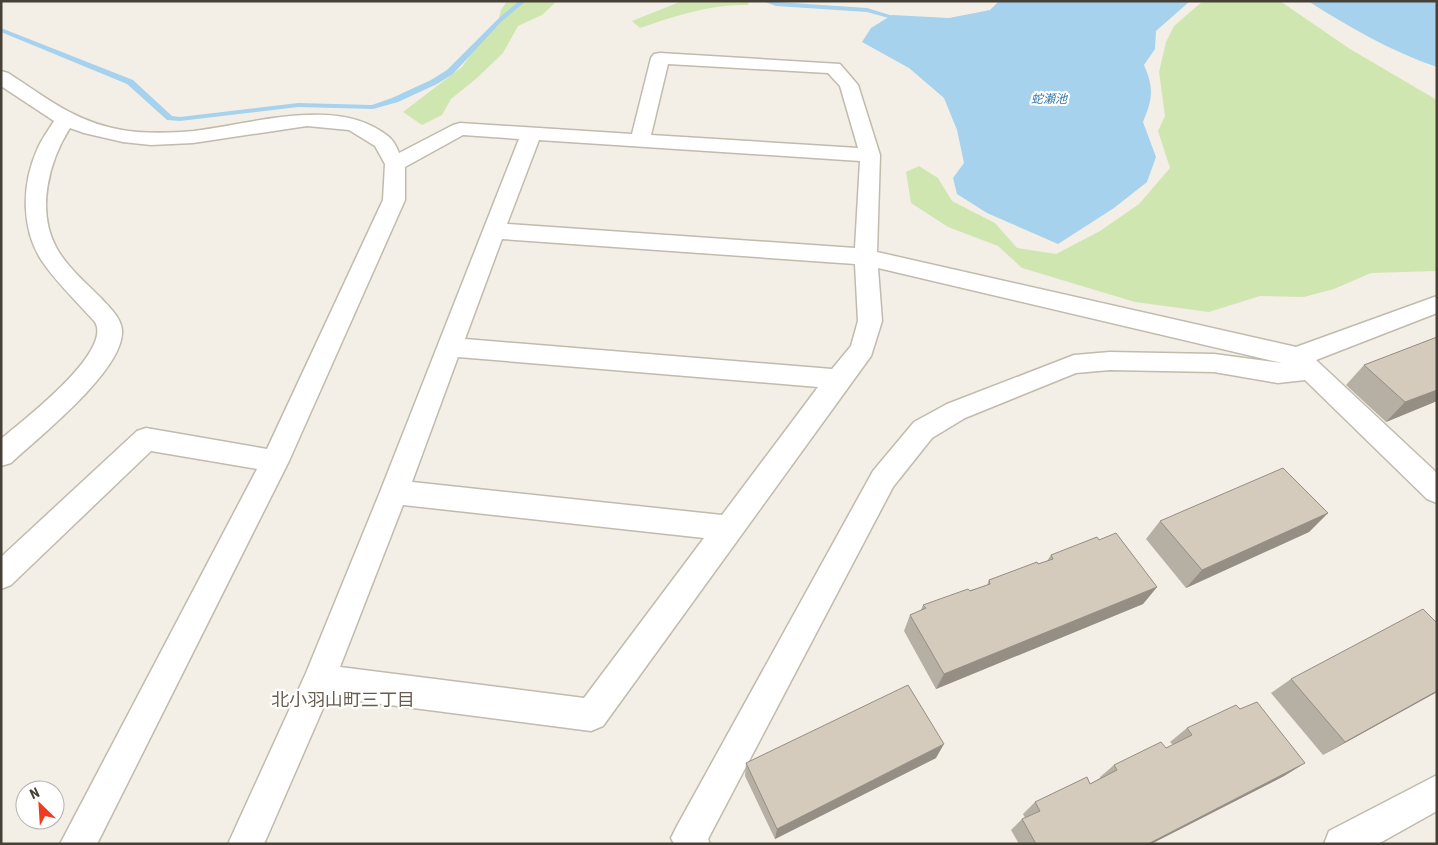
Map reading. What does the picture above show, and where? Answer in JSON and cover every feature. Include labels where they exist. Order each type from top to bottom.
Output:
[{"type":"street","points":[[319,680],[590,715],[862,349],[870,321],[866,257],[870,155],[849,85],[833,68],[660,58],[640,140]]},
{"type":"street","points":[[1,77],[65,119],[91,129],[123,136],[151,139],[192,137],[307,120],[354,125],[383,142],[395,164],[394,200],[275,461],[78,844]]},
{"type":"street","points":[[1,455],[81,382],[100,358],[110,335],[108,320],[56,262],[42,243],[37,189],[45,154],[65,119]]},
{"type":"street","points":[[395,164],[460,129],[870,155]]},
{"type":"street","points":[[246,844],[319,680],[394,492],[531,134]]},
{"type":"street","points":[[495,231],[866,257],[1304,364],[1437,491]]},
{"type":"street","points":[[692,844],[689,838],[883,479],[922,430],[956,411],[1074,364],[1110,361],[1214,363],[1278,373],[1304,364],[1437,304]]},
{"type":"street","points":[[450,347],[838,379]]},
{"type":"street","points":[[1,576],[146,438],[275,461]]},
{"type":"street","points":[[394,492],[728,528]]},
{"type":"street","points":[[1342,844],[1437,792]]},
{"type":"green space","points":[[507,1],[557,1],[542,15],[518,26],[503,53],[451,99],[442,115],[422,125],[403,112],[462,67],[482,38],[497,25],[501,10]]},
{"type":"green space","points":[[682,1],[749,1],[748,5],[720,6],[680,15],[640,28],[632,21]]},
{"type":"green space","points":[[1203,1],[1280,1],[1350,49],[1437,100],[1437,271],[1371,273],[1334,289],[1304,297],[1260,296],[1209,312],[1135,302],[1022,268],[998,246],[948,227],[911,203],[906,172],[919,166],[938,178],[952,201],[995,223],[1017,248],[1056,254],[1100,231],[1139,204],[1170,168],[1158,131],[1165,116],[1159,72],[1166,42],[1174,26]]},
{"type":"water","name":"蛇瀬池","points":[[999,1],[1190,1],[1156,31],[1155,49],[1144,65],[1151,93],[1149,106],[1143,122],[1156,157],[1147,182],[1114,208],[1058,244],[987,213],[957,194],[953,178],[964,163],[957,130],[944,98],[909,68],[862,42],[871,28],[892,15],[949,18],[990,10]]},
{"type":"water","points":[[1308,1],[1437,1],[1437,67],[1403,54],[1370,38]]},
{"type":"building","points":[[1437,337],[1437,390],[1405,402],[1364,365]]},
{"type":"building","points":[[1283,468],[1328,513],[1202,570],[1160,521]]},
{"type":"building","points":[[1116,533],[1157,587],[944,674],[910,615],[926,608],[923,605],[968,589],[970,591],[990,584],[989,580],[1037,562],[1038,564],[1053,559],[1051,555],[1097,537],[1099,540]]},
{"type":"building","points":[[1423,609],[1437,623],[1437,691],[1345,742],[1291,679]]},
{"type":"building","points":[[908,685],[944,744],[777,829],[746,763]]},
{"type":"building","points":[[1257,702],[1305,763],[1148,844],[1036,844],[1022,819],[1040,811],[1035,802],[1087,777],[1090,784],[1117,770],[1114,765],[1161,742],[1166,748],[1192,735],[1187,728],[1236,705],[1240,709]]},
{"type":"waterway","points":[[1,30],[130,82],[170,118],[180,119],[298,105],[373,107],[395,100],[434,82],[450,72],[499,21],[523,1]]},
{"type":"waterway","points":[[765,1],[776,4],[867,10],[903,20]]},
{"type":"district","name":"北小羽山町三丁目","points":[[343,700]]}]
